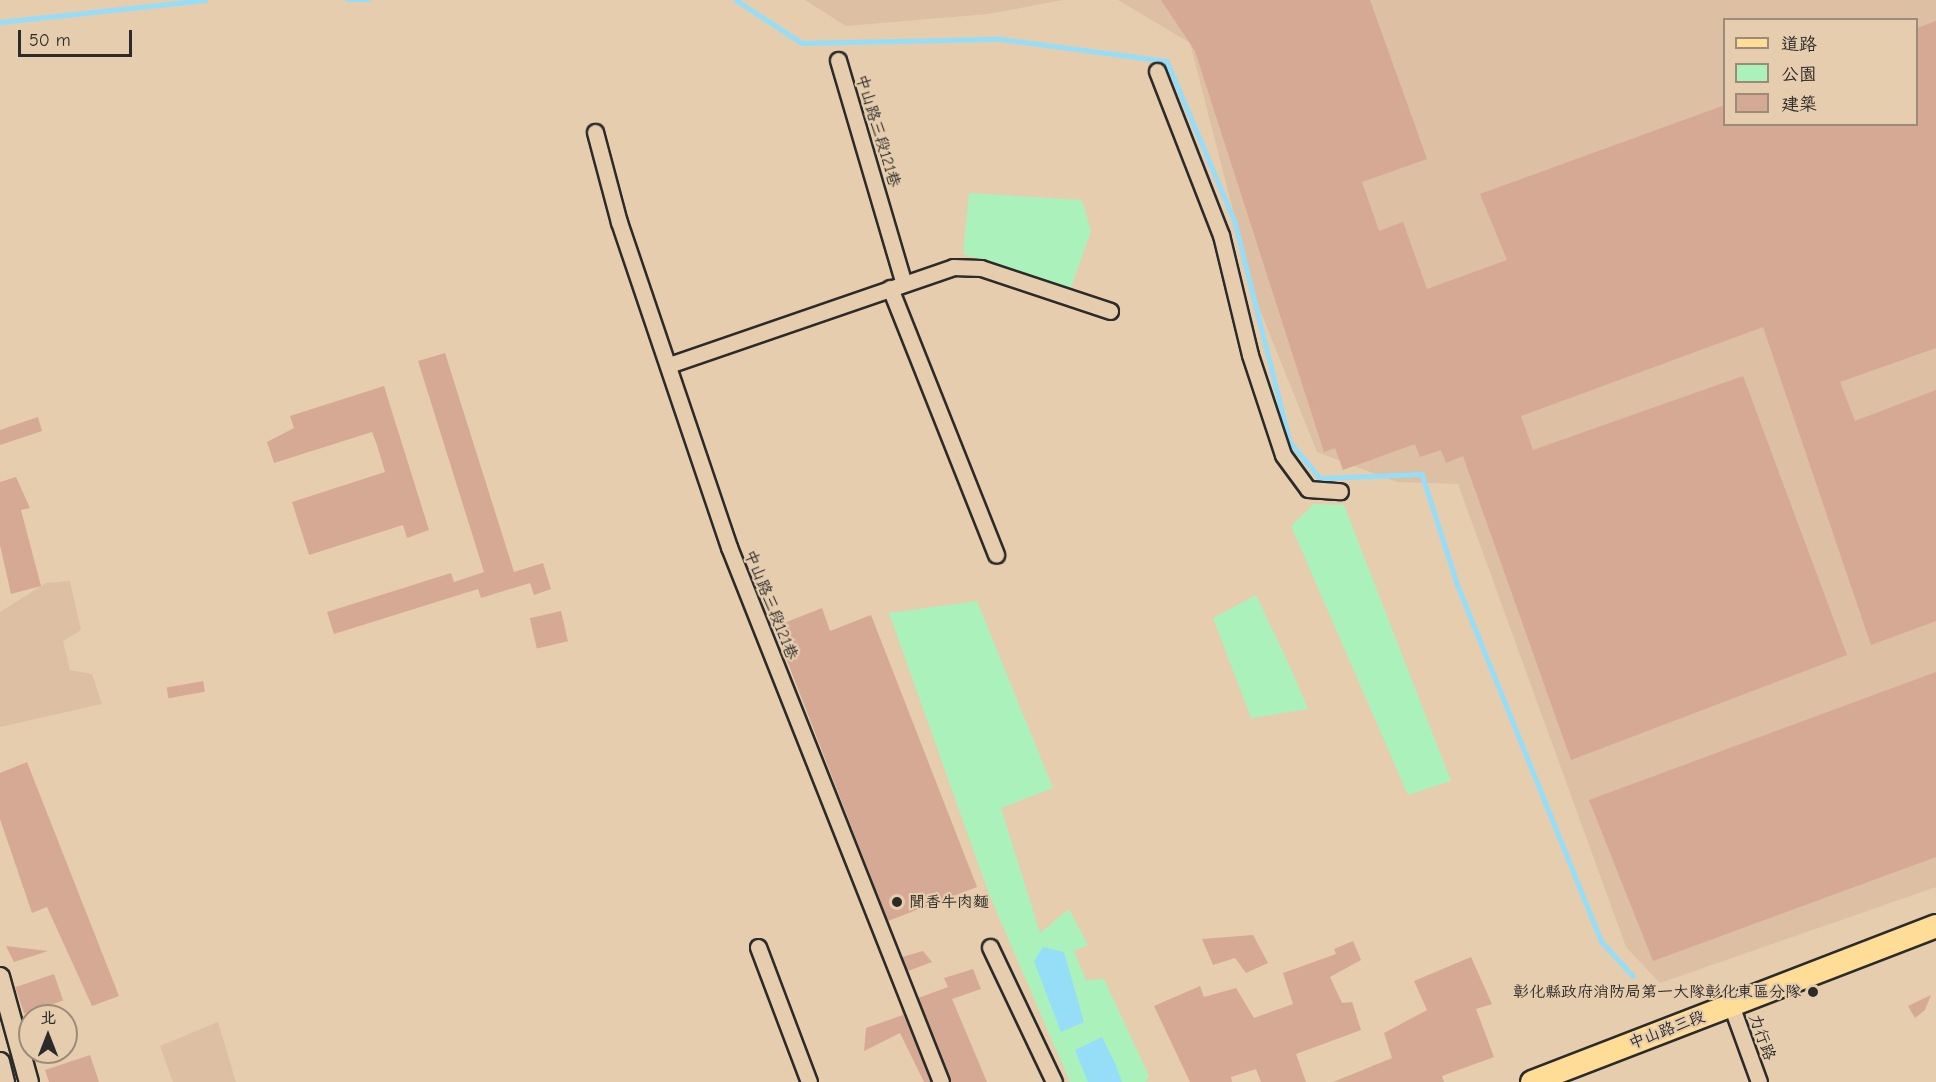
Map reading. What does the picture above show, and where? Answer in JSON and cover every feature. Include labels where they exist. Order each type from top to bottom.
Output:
[{"type":"main road","name":"中山路三段","points":[[1540,1080],[1936,926]]},
{"type":"street","name":"中山路三段121巷","points":[[838,60],[897,285],[996,555]]},
{"type":"street","points":[[1156,71],[1221,235],[1250,355],[1283,454],[1308,489],[1340,491]]},
{"type":"street","name":"中山路三段121巷","points":[[595,132],[619,222],[729,547],[941,1082]]},
{"type":"street","points":[[669,365],[953,267],[981,268],[1110,311]]},
{"type":"street","points":[[758,947],[809,1082]]},
{"type":"street","points":[[990,947],[1054,1082]]},
{"type":"street","points":[[0,977],[29,1082]]},
{"type":"street","name":"力行路","points":[[1731,1005],[1759,1082]]},
{"type":"street","points":[[0,1062],[5,1082]]},
{"type":"shaded area","points":[[805,0],[1063,0],[988,14],[846,26]]},
{"type":"shaded area","points":[[1118,0],[1936,0],[1936,887],[1660,983],[1626,947],[1458,484],[1397,482],[1317,452],[1256,300],[1190,43]]},
{"type":"shaded area","points":[[70,581],[81,630],[63,641],[70,670],[92,674],[102,704],[0,727],[0,612],[46,583]]},
{"type":"shaded area","points":[[218,1022],[236,1082],[173,1082],[160,1046]]},
{"type":"green space","points":[[969,193],[1082,200],[1091,231],[1071,288],[963,254]]},
{"type":"green space","points":[[1314,504],[1344,505],[1451,781],[1408,795],[1291,526]]},
{"type":"green space","points":[[1256,595],[1308,709],[1251,718],[1213,618]]},
{"type":"green space","points":[[977,601],[1053,788],[1001,808],[1040,933],[1069,909],[1088,945],[1074,951],[1086,980],[1104,979],[1149,1076],[1145,1082],[1070,1082],[989,894],[889,613]]},
{"type":"water","points":[[1043,947],[1064,952],[1084,1022],[1061,1032],[1034,961]]},
{"type":"water","points":[[1102,1037],[1122,1082],[1088,1082],[1075,1050]]},
{"type":"building","points":[[1161,0],[1370,0],[1427,159],[1362,182],[1379,231],[1403,222],[1427,289],[1507,260],[1480,194],[1723,106],[1723,126],[1918,126],[1918,28],[1936,21],[1936,348],[1840,382],[1855,421],[1936,390],[1936,621],[1871,645],[1763,327],[1521,416],[1533,450],[1743,376],[1847,655],[1571,760],[1463,456],[1446,463],[1441,450],[1420,457],[1415,444],[1343,470],[1335,448],[1324,452],[1195,51]]},
{"type":"building","points":[[445,353],[514,572],[543,563],[551,589],[534,595],[530,583],[481,598],[478,589],[334,634],[327,612],[451,573],[454,582],[484,572],[418,361]]},
{"type":"building","points":[[384,386],[429,530],[407,538],[403,525],[309,555],[292,502],[385,472],[377,445],[372,432],[274,463],[267,442],[294,428],[290,416]]},
{"type":"building","points":[[38,417],[42,431],[0,445],[0,430]]},
{"type":"building","points":[[16,477],[30,508],[21,510],[41,586],[11,594],[0,545],[0,482]]},
{"type":"building","points":[[822,608],[830,631],[871,615],[977,887],[888,921],[774,627]]},
{"type":"building","points":[[561,611],[568,641],[537,648],[530,618]]},
{"type":"building","points":[[1936,672],[1936,857],[1653,961],[1589,800]]},
{"type":"building","points":[[203,681],[205,692],[168,698],[167,687]]},
{"type":"building","points":[[27,762],[119,996],[92,1006],[47,907],[32,913],[0,819],[0,773]]},
{"type":"building","points":[[1253,935],[1268,963],[1246,973],[1235,958],[1213,965],[1202,939]]},
{"type":"building","points":[[1353,941],[1361,960],[1330,977],[1342,1003],[1352,1002],[1361,1030],[1296,1054],[1306,1082],[1261,1082],[1256,1069],[1231,1077],[1232,1082],[1190,1082],[1154,1006],[1200,986],[1204,997],[1236,988],[1254,1018],[1293,1004],[1283,973],[1336,954],[1334,949]]},
{"type":"building","points":[[6,946],[48,951],[14,962]]},
{"type":"building","points":[[923,951],[932,962],[908,971],[902,957]]},
{"type":"building","points":[[1471,957],[1492,1004],[1476,1009],[1494,1057],[1442,1076],[1444,1082],[1333,1082],[1392,1058],[1384,1033],[1427,1010],[1414,981]]},
{"type":"building","points":[[973,969],[981,989],[952,999],[987,1082],[951,1082],[918,998],[948,987],[944,978]]},
{"type":"building","points":[[54,974],[63,1000],[53,1004],[21,1004],[15,987]]},
{"type":"building","points":[[1931,995],[1925,1010],[1915,1018],[1908,1006]]},
{"type":"building","points":[[900,1004],[931,1082],[924,1082],[900,1033],[864,1051],[866,1028],[903,1015]]},
{"type":"building","points":[[90,1055],[99,1082],[49,1082],[45,1070],[63,1064],[78,1064],[78,1059]]},
{"type":"waterway","points":[[0,22],[205,0]]},
{"type":"waterway","points":[[347,0],[369,0]]},
{"type":"waterway","points":[[736,0],[802,43],[1000,39],[1167,61],[1235,222],[1290,442],[1320,478],[1422,474],[1458,586],[1602,942],[1633,976]]},
{"type":"place","name":"聞香牛肉麵","points":[[897,902]]},
{"type":"place","name":"彰化縣政府消防局第一大隊彰化東區分隊","points":[[1813,992]]}]
